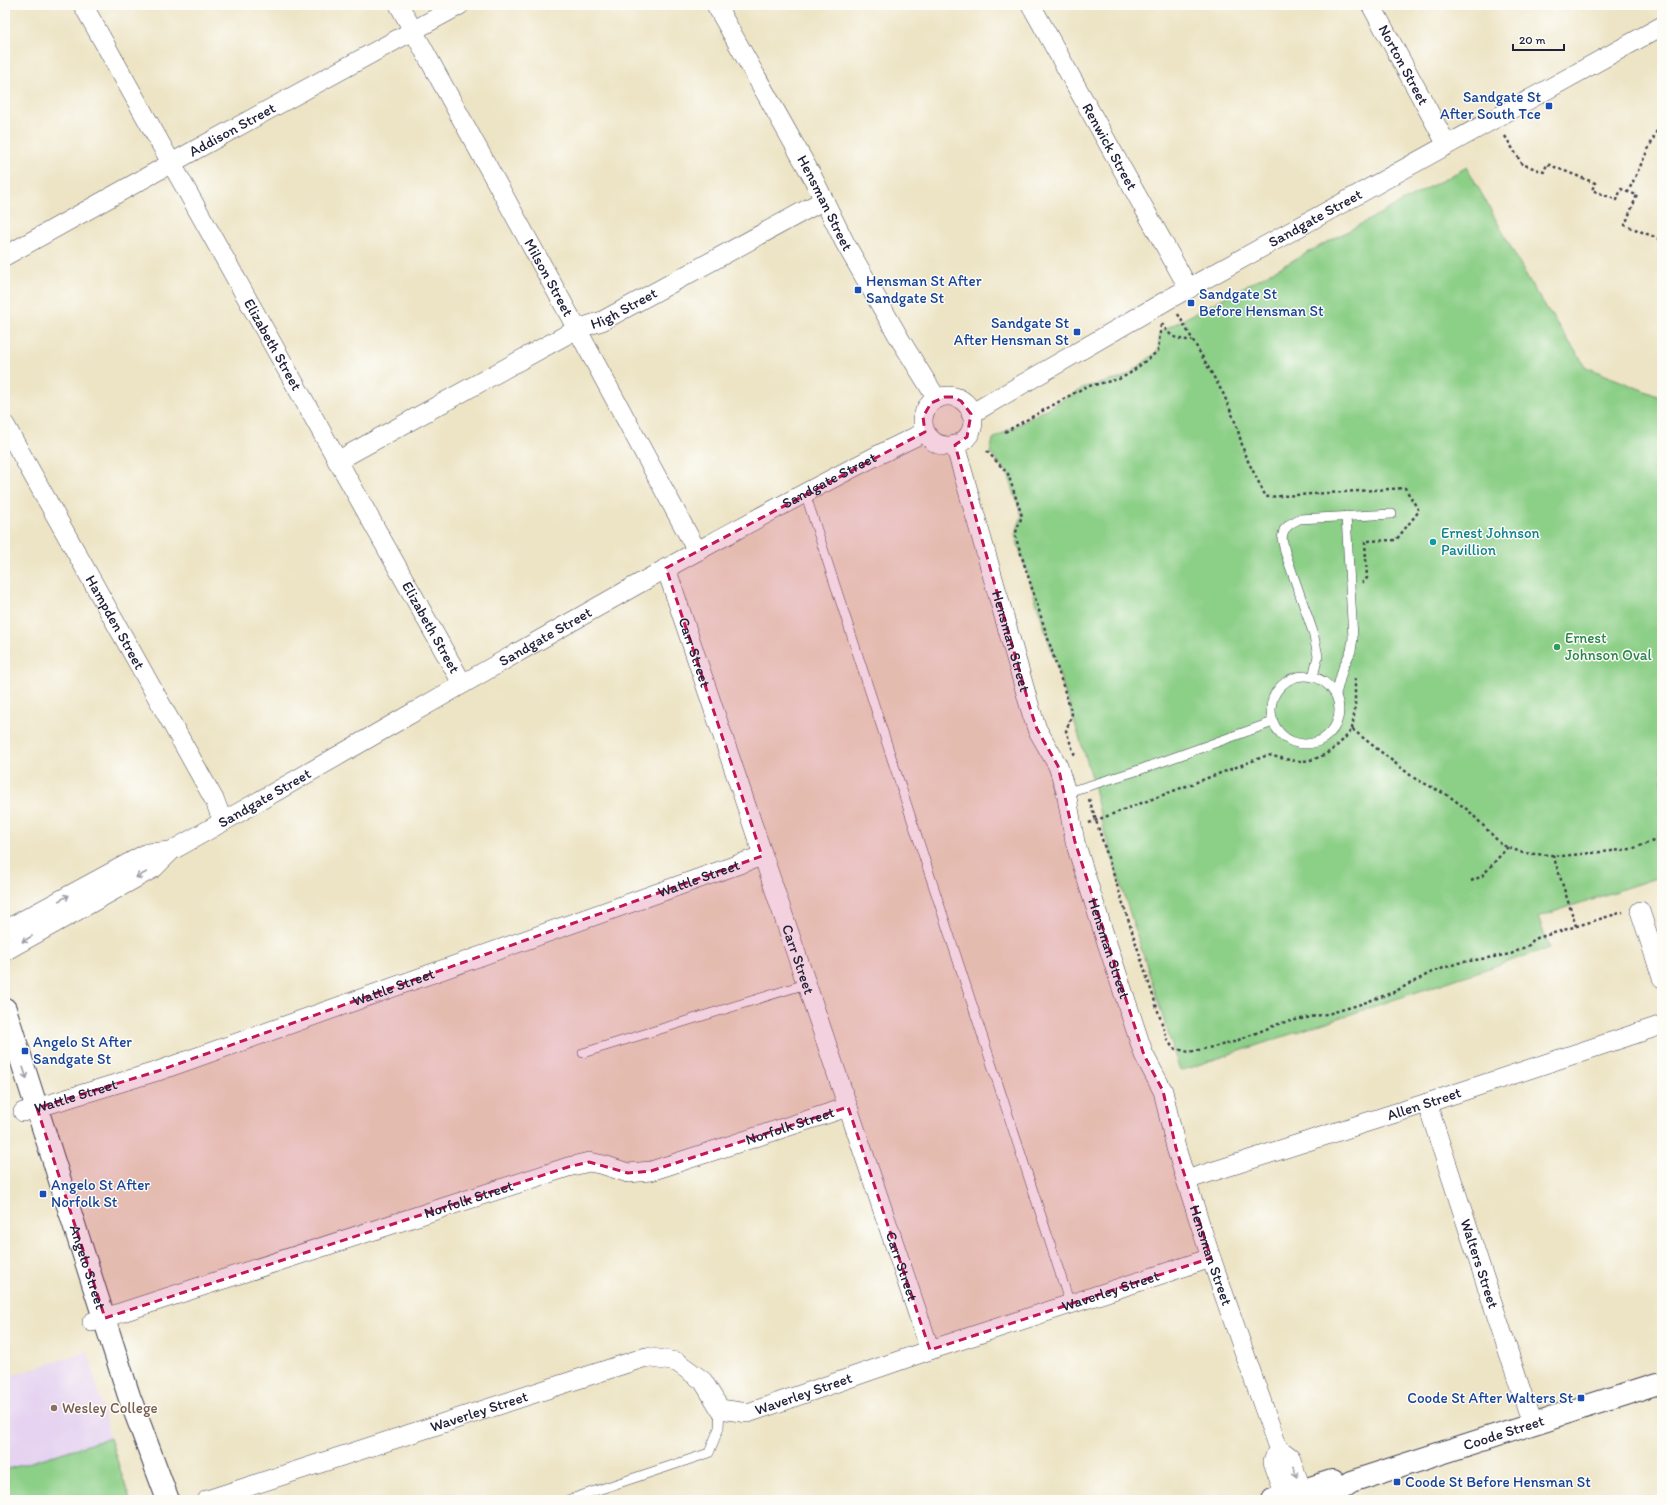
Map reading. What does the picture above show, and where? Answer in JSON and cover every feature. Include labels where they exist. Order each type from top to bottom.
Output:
[{"type":"street","name":"Elizabeth Street","points":[[83,5],[462,684]]},
{"type":"street","name":"Milson Street","points":[[399,5],[697,551]]},
{"type":"street","name":"Addison Street","points":[[5,256],[460,5]]},
{"type":"street","name":"Hensman Street","points":[[716,5],[812,176],[845,243],[901,341],[937,399]]},
{"type":"street","name":"Renwick Street","points":[[1031,5],[1189,289]]},
{"type":"street","name":"Norton Street","points":[[1371,5],[1447,145]]},
{"type":"street","name":"Sandgate Street","points":[[971,414],[1189,289],[1662,26]]},
{"type":"street","name":"High Street","points":[[337,461],[577,329],[602,321],[824,200]]},
{"type":"street","points":[[953,397],[967,406],[971,414],[972,421],[969,433],[962,442],[955,445],[941,445],[929,438],[925,432],[923,417],[931,403],[937,399],[953,397]]},
{"type":"street","name":"Hampden Street","points":[[5,425],[215,800],[222,822]]},
{"type":"street","name":"Sandgate Street","points":[[5,951],[154,868],[171,851],[666,568],[805,493],[925,432]]},
{"type":"street","name":"Hensman Street","points":[[955,445],[1031,711],[1037,728],[1058,766],[1066,792],[1075,842],[1144,1055],[1162,1092],[1176,1148],[1186,1180],[1278,1448],[1273,1462],[1294,1498]]},
{"type":"street","name":"Carr Street","points":[[666,568],[930,1350]]},
{"type":"street","name":"Sandgate Street","points":[[5,930],[147,853],[171,851]]},
{"type":"street","name":"Wattle Street","points":[[30,1110],[158,1071],[762,856]]},
{"type":"street","points":[[1640,911],[1662,978]]},
{"type":"street","name":"Angelo Street","points":[[5,1009],[30,1110],[154,1500]]},
{"type":"street","name":"Allen Street","points":[[1186,1180],[1427,1103],[1662,1025]]},
{"type":"street","name":"Angelo Street","points":[[5,1057],[30,1110]]},
{"type":"street","name":"Walters Street","points":[[1427,1103],[1532,1424]]},
{"type":"street","name":"Norfolk Street","points":[[98,1320],[568,1167],[588,1162],[604,1164],[628,1173],[651,1171],[848,1107]]},
{"type":"street","name":"Waverley Street","points":[[207,1500],[646,1357],[677,1362],[703,1381],[720,1409],[748,1413],[930,1350],[1212,1258]]},
{"type":"street","name":"Angelo Street","points":[[98,1320],[129,1396],[168,1500]]},
{"type":"street","name":"Coode Street","points":[[1294,1498],[1334,1494],[1351,1482],[1660,1382]]},
{"type":"lane","points":[[805,493],[1070,1304]]},
{"type":"lane","points":[[1313,677],[1318,656],[1313,632],[1285,552],[1282,538],[1284,530],[1290,524],[1299,519],[1392,514]]},
{"type":"lane","points":[[1336,694],[1343,668],[1351,651],[1353,638],[1346,516]]},
{"type":"lane","points":[[1297,677],[1313,677],[1326,683],[1336,694],[1339,702],[1339,720],[1330,735],[1316,744],[1298,744],[1290,741],[1277,730],[1271,714],[1273,698],[1282,685],[1297,677]]},
{"type":"lane","points":[[1066,792],[1085,787],[1273,722]]},
{"type":"lane","points":[[583,1054],[806,984]]},
{"type":"lane","points":[[568,1500],[709,1453],[719,1428],[720,1409]]},
{"type":"path","points":[[1628,192],[1662,120]]},
{"type":"path","points":[[1505,136],[1522,164],[1544,172],[1546,164],[1595,183],[1592,190],[1617,200],[1622,189],[1637,195],[1625,226],[1662,240]]},
{"type":"path","points":[[1005,432],[1085,387],[1119,379],[1129,374],[1158,351],[1162,322],[1166,331],[1173,337],[1182,340],[1192,340]]},
{"type":"path","points":[[987,451],[1008,474],[1022,516],[1015,535],[1072,714],[1066,731],[1076,759]]},
{"type":"path","points":[[1072,827],[1096,822],[1268,755],[1297,761],[1313,759],[1330,752],[1343,741],[1352,728],[1414,778],[1449,796],[1469,811],[1502,845],[1523,853],[1562,856],[1631,849],[1662,838]]},
{"type":"path","points":[[1085,787],[1167,1040],[1173,1048],[1181,1050],[1198,1051],[1211,1046],[1231,1043],[1281,1023],[1358,1006],[1394,992],[1443,968],[1458,963],[1511,954],[1529,945],[1534,939],[1637,907],[1640,911]]},
{"type":"path","points":[[1657,840],[1662,854]]},
{"type":"path","points":[[1471,881],[1482,876],[1508,847]]},
{"type":"path","points":[[1553,855],[1576,926]]},
{"type":"highlighted area","points":[[945,397],[953,397],[961,401],[971,414],[967,437],[955,445],[1031,711],[1037,729],[1058,766],[1075,842],[1144,1055],[1163,1091],[1176,1148],[1211,1258],[930,1350],[848,1107],[651,1171],[628,1173],[589,1162],[568,1167],[105,1318],[37,1108],[158,1071],[762,856],[666,568],[925,432],[923,417],[931,403]]},
{"type":"shaded area","name":"Wesley College","points":[[88,1351],[110,1438],[130,1500],[5,1500],[5,1378]]},
{"type":"green space","points":[[1467,167],[1535,291],[1586,367],[1662,398],[1662,876],[1538,917],[1549,948],[1180,1071],[1103,828],[1091,774],[1015,535],[1022,516],[1008,474],[990,453],[993,439],[1085,387],[1119,379],[1129,374],[1158,351],[1160,332]]},
{"type":"green space","points":[[110,1438],[130,1500],[5,1500],[5,1470]]},
{"type":"place","name":"Sandgate St After South Tce","points":[[1549,106]]},
{"type":"place","name":"Hensman St After Sandgate St","points":[[858,290]]},
{"type":"place","name":"Sandgate St Before Hensman St","points":[[1191,303]]},
{"type":"place","name":"Sandgate St After Hensman St","points":[[1077,332]]},
{"type":"place","name":"Ernest Johnson Pavillion","points":[[1433,542]]},
{"type":"place","name":"Ernest Johnson Oval","points":[[1557,647]]},
{"type":"place","name":"Angelo St After Sandgate St","points":[[25,1051]]},
{"type":"place","name":"Angelo St After Norfolk St","points":[[43,1194]]},
{"type":"place","name":"Coode St After Walters St","points":[[1581,1398]]},
{"type":"place","name":"Wesley College","points":[[54,1408]]},
{"type":"place","name":"Coode St Before Hensman St","points":[[1397,1482]]}]
